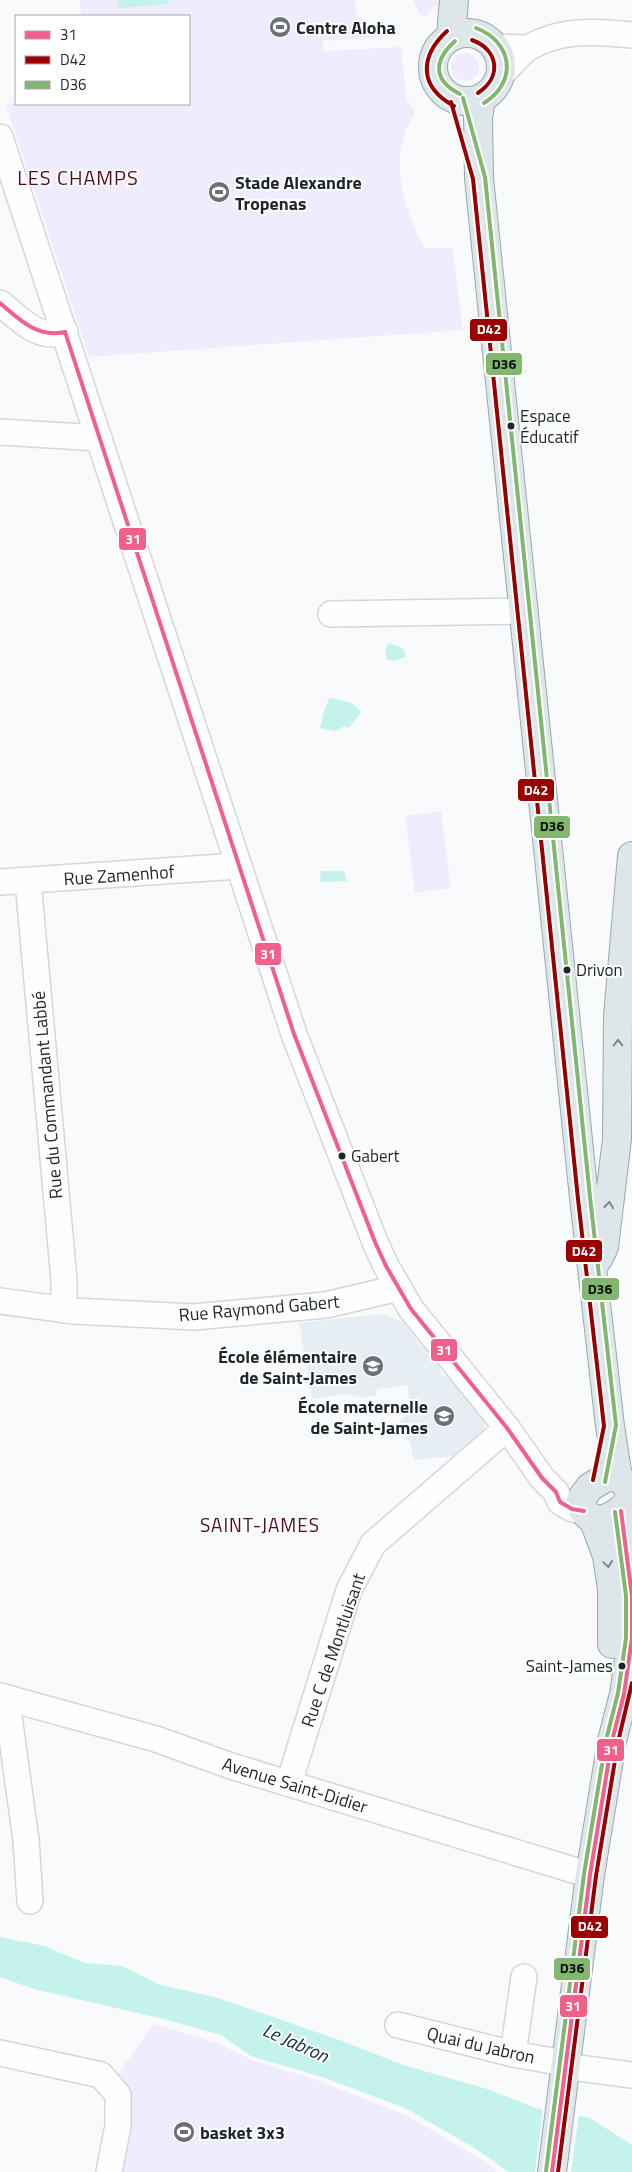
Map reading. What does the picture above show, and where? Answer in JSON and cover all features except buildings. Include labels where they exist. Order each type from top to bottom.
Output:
[{"type":"main road","points":[[454,0],[473,39],[501,65],[500,76],[496,85],[469,99],[442,91],[432,72],[436,51],[442,42],[473,39]]},
{"type":"main road","points":[[466,0],[473,39]]},
{"type":"main road","points":[[469,99],[479,178],[610,1426],[612,1494],[607,1556],[612,1589],[613,1636],[607,1697],[612,1741],[590,1875],[564,2065],[552,2172]]},
{"type":"main road","points":[[593,1268],[604,1247],[617,1139],[625,1017],[632,856]]},
{"type":"street","points":[[500,76],[528,48],[561,35],[595,30],[632,35]]},
{"type":"street","points":[[473,39],[528,48]]},
{"type":"street","points":[[0,137],[294,1034],[375,1242],[398,1288],[439,1346],[507,1428],[542,1478],[556,1492],[565,1490],[612,1494]]},
{"type":"street","points":[[0,303],[37,331],[46,335],[65,332]]},
{"type":"street","points":[[0,432],[99,438]]},
{"type":"street","points":[[331,614],[524,611]]},
{"type":"street","name":"Rue Zamenhof","points":[[0,882],[238,866]]},
{"type":"street","name":"Rue du Commandant Labbé","points":[[28,881],[64,1280],[64,1310]]},
{"type":"street","name":"Rue Raymond Gabert","points":[[0,1301],[64,1310],[194,1317],[326,1305],[398,1288]]},
{"type":"street","name":"Rue C de Montluisant","points":[[289,1783],[349,1590],[373,1544],[507,1428]]},
{"type":"street","points":[[6,1698],[26,1840],[30,1901]]},
{"type":"street","name":"Avenue Saint-Didier","points":[[6,1698],[31,1703],[156,1739],[231,1766],[590,1875]]},
{"type":"street","points":[[513,2054],[524,1977]]},
{"type":"street","name":"Quai du Jabron","points":[[398,2025],[564,2065],[632,2075]]},
{"type":"street","points":[[0,2053],[100,2075],[118,2095],[118,2126],[109,2172]]},
{"type":"shaded area","name":"Stade Alexandre Tropenas","points":[[80,0],[354,0],[356,14],[386,37],[323,41],[323,51],[401,47],[406,97],[415,112],[406,130],[401,147],[400,162],[403,192],[412,222],[425,248],[452,248],[463,330],[89,357],[6,105],[15,102],[15,105],[190,105],[190,15],[81,15]]},
{"type":"shaded area","points":[[414,0],[446,0],[446,5],[434,6],[425,17],[419,13]]},
{"type":"shaded area","points":[[465,53],[475,57],[479,67],[475,77],[465,81],[455,77],[451,67],[455,57]]},
{"type":"shaded area","points":[[441,811],[451,888],[415,893],[405,816]]},
{"type":"shaded area","name":"École élémentaire de Saint-James","points":[[384,1314],[405,1323],[420,1345],[435,1354],[443,1378],[448,1372],[485,1420],[484,1433],[455,1456],[414,1460],[410,1442],[396,1425],[410,1412],[408,1385],[377,1389],[376,1395],[362,1398],[345,1394],[312,1399],[299,1323]]},
{"type":"shaded area","points":[[154,2024],[217,2043],[254,2061],[305,2076],[406,2115],[484,2161],[498,2172],[117,2172],[115,2078]]},
{"type":"water","points":[[117,0],[169,0],[169,4],[118,8]]},
{"type":"water","points":[[389,643],[404,649],[406,657],[392,661],[387,659],[385,650]]},
{"type":"water","points":[[330,698],[352,703],[361,712],[349,728],[344,726],[336,731],[320,728],[325,707]]},
{"type":"water","points":[[320,871],[344,871],[347,881],[321,882]]},
{"type":"water","name":"Le Jabron","points":[[0,1937],[45,1946],[84,1963],[122,1966],[158,1984],[218,1998],[342,2041],[403,2065],[487,2089],[538,2109],[590,2118],[632,2145],[632,2172],[509,2172],[473,2147],[405,2108],[322,2077],[251,2056],[221,2035],[168,2020],[34,1989],[0,1977]]},
{"type":"pier","points":[[543,2107],[579,2114],[571,2172],[535,2172]]},
{"type":"transit line","name":"D36","points":[[476,28],[488,34],[498,43],[504,52],[507,63],[506,74],[502,84],[495,94],[484,103]]},
{"type":"transit line","name":"D42","points":[[447,31],[431,51],[427,71],[429,81],[434,90],[454,106]]},
{"type":"transit line","name":"D42","points":[[472,40],[488,50],[494,64],[494,72],[491,79],[486,87],[478,93]]},
{"type":"transit line","name":"D36","points":[[455,41],[443,55],[439,69],[444,82],[460,94]]},
{"type":"transit line","name":"D36","points":[[463,98],[485,177],[590,1197],[616,1425],[605,1482]]},
{"type":"transit line","name":"D42","points":[[451,102],[473,179],[578,1199],[604,1426],[593,1480]]},
{"type":"transit line","name":"31","points":[[0,303],[22,321],[37,330],[55,333],[65,332]]},
{"type":"transit line","name":"31","points":[[65,332],[294,1034],[375,1242],[386,1266],[411,1309],[507,1428],[542,1478],[556,1492],[560,1502],[572,1509],[584,1511]]},
{"type":"transit line","name":"31","points":[[552,2172],[590,1875],[612,1741],[624,1694],[632,1638],[632,1596],[621,1511]]},
{"type":"transit line","name":"D36","points":[[546,2171],[584,1874],[606,1740],[618,1693],[626,1638],[626,1596],[615,1512]]},
{"type":"transit line","name":"D42","points":[[558,2172],[596,1876],[618,1742],[632,1683]]},
{"type":"place","name":"Centre Aloha","points":[[280,27]]},
{"type":"place","name":"Stade Alexandre Tropenas","points":[[219,192]]},
{"type":"place","name":"Espace Éducatif","points":[[511,426]]},
{"type":"place","name":"Drivon","points":[[567,970]]},
{"type":"place","name":"Gabert","points":[[342,1156]]},
{"type":"place","name":"École élémentaire de Saint-James","points":[[373,1366]]},
{"type":"place","name":"École maternelle de Saint-James","points":[[444,1416]]},
{"type":"place","name":"Saint-James","points":[[622,1666]]},
{"type":"place","name":"basket 3x3","points":[[184,2132]]},
{"type":"district","name":"LES CHAMPS","points":[[78,177]]},
{"type":"district","name":"SAINT-JAMES","points":[[260,1524]]}]
